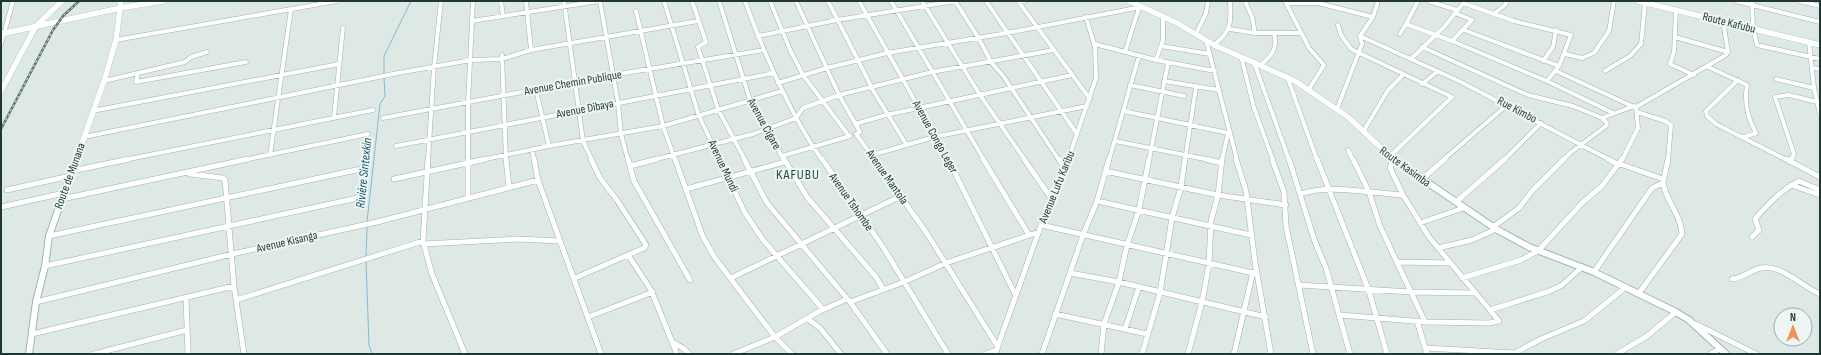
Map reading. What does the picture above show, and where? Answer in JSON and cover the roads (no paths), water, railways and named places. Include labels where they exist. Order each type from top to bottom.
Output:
[{"type":"street","points":[[1,44],[13,1]]},
{"type":"street","points":[[1,91],[36,26],[62,1]]},
{"type":"street","name":"Route de Munana","points":[[29,354],[36,302],[45,266],[49,236],[92,111],[104,81],[116,40],[121,1]]},
{"type":"street","points":[[3,33],[120,8],[163,1]]},
{"type":"street","points":[[116,40],[337,1]]},
{"type":"street","points":[[441,1],[434,67],[431,139],[423,242],[432,274],[465,354]]},
{"type":"street","points":[[468,199],[468,103],[473,1]]},
{"type":"street","points":[[501,1],[503,16]]},
{"type":"street","points":[[526,1],[531,50]]},
{"type":"street","points":[[564,1],[571,43],[583,141],[600,178],[617,200],[645,247],[575,278]]},
{"type":"street","points":[[472,21],[600,1],[618,103],[621,134],[630,166],[639,192],[690,280]]},
{"type":"street","name":"Avenue Mundi","points":[[664,1],[699,116],[745,213],[763,240],[823,309]]},
{"type":"street","points":[[692,1],[706,42],[698,46],[718,110],[767,203],[848,301],[887,354]]},
{"type":"street","name":"Avenue Cigare","points":[[719,1],[750,100],[765,129],[807,197],[832,229],[876,278],[883,289]]},
{"type":"street","name":"Avenue Tshombe","points":[[745,1],[778,83],[796,118],[813,147],[878,241],[948,354]]},
{"type":"street","points":[[770,1],[782,31],[803,75],[849,136]]},
{"type":"street","points":[[782,156],[860,132],[839,95],[796,1]]},
{"type":"street","points":[[828,1],[856,60],[886,115],[906,144]]},
{"type":"street","name":"Avenue Congo Leger","points":[[859,1],[887,53],[904,78],[918,108],[958,178],[958,185],[1016,296]]},
{"type":"street","points":[[891,1],[1029,235]]},
{"type":"street","points":[[922,1],[980,95],[1053,201]]},
{"type":"street","points":[[758,36],[837,20],[955,1],[978,37],[991,62],[1012,88],[1065,168]]},
{"type":"street","points":[[986,1],[1077,134]]},
{"type":"street","points":[[1025,1],[1019,2],[1090,99]]},
{"type":"street","name":"Route Kasimba","points":[[1129,1],[1164,17],[1214,45],[1287,76],[1309,89],[1337,109],[1391,158],[1421,180],[1495,228],[1538,251],[1582,267],[1626,286],[1756,354]]},
{"type":"street","points":[[1196,34],[1206,13],[1208,1]]},
{"type":"street","points":[[1214,45],[1228,34],[1230,29],[1230,1]]},
{"type":"street","points":[[1245,1],[1252,17],[1255,33]]},
{"type":"street","points":[[1337,109],[1341,102],[1362,44],[1360,36],[1373,17],[1378,1]]},
{"type":"street","points":[[1400,34],[1418,1]]},
{"type":"street","points":[[1428,1],[1472,20],[1452,41]]},
{"type":"street","points":[[1495,13],[1505,6],[1506,1]]},
{"type":"street","points":[[1565,54],[1580,58],[1591,57],[1594,54],[1606,39],[1610,29],[1614,1]]},
{"type":"street","name":"Route Kafubu","points":[[1638,1],[1820,44]]},
{"type":"street","points":[[1736,1],[1752,3],[1820,22]]},
{"type":"street","points":[[1799,1],[1820,6]]},
{"type":"street","points":[[1309,89],[1324,65],[1313,54],[1286,2],[1318,3],[1373,17]]},
{"type":"street","points":[[1412,58],[1437,34],[1464,2],[1514,21],[1556,30],[1571,35],[1565,54],[1559,66],[1547,81]]},
{"type":"street","points":[[1605,71],[1630,56],[1641,44],[1645,3]]},
{"type":"street","points":[[1752,3],[1753,28],[1757,45],[1820,59]]},
{"type":"street","points":[[778,83],[856,60],[887,53],[1007,33],[1140,7],[1125,52]]},
{"type":"street","points":[[270,156],[275,130],[281,75],[291,9]]},
{"type":"street","points":[[1676,10],[1674,52],[1670,64],[1694,75]]},
{"type":"street","points":[[636,11],[642,31],[663,126],[703,237],[715,258],[775,337],[792,354]]},
{"type":"street","name":"Avenue Lufu Karibu","points":[[997,350],[1041,225],[1053,201],[1090,99],[1097,70],[1095,44],[1086,17]]},
{"type":"street","points":[[1156,60],[1161,46],[1164,17]]},
{"type":"street","points":[[84,137],[471,60],[502,57],[531,50],[698,21]]},
{"type":"street","points":[[1602,118],[1613,112],[1636,109],[1724,58],[1728,52],[1723,21]]},
{"type":"street","points":[[1406,24],[1437,34],[1547,81],[1613,112]]},
{"type":"street","points":[[1338,25],[1348,46],[1403,75],[1452,97],[1391,158],[1390,168],[1403,195],[1420,223],[1462,278],[1498,319],[1498,322],[1425,322],[1340,315]]},
{"type":"street","points":[[334,117],[343,28]]},
{"type":"street","points":[[1230,29],[1255,33],[1301,32]]},
{"type":"street","points":[[1464,30],[1559,66]]},
{"type":"street","points":[[1543,61],[1553,47],[1556,30]]},
{"type":"street","points":[[1261,65],[1276,49],[1277,44],[1274,33]]},
{"type":"street","name":"Rue Kimbo","points":[[1360,36],[1412,58],[1507,105],[1580,145],[1620,164],[1663,181]]},
{"type":"street","points":[[1675,37],[1728,52]]},
{"type":"street","points":[[1206,40],[1215,71],[1228,132],[1247,200],[1255,262],[1272,354]]},
{"type":"street","points":[[1810,42],[1814,88],[1820,114]]},
{"type":"street","points":[[1095,44],[1156,60],[1215,71]]},
{"type":"street","points":[[1161,46],[1210,54]]},
{"type":"street","points":[[1422,47],[1485,74],[1528,95],[1573,106],[1602,118],[1608,125],[1580,145],[1532,191],[1519,208],[1495,228],[1472,240],[1438,248]]},
{"type":"street","name":"Avenue Chemin Publique","points":[[383,118],[613,75],[764,50]]},
{"type":"street","points":[[630,166],[713,146],[765,129],[796,118],[803,108],[822,99],[932,72],[1054,50]]},
{"type":"street","points":[[104,81],[185,62],[191,57],[207,52]]},
{"type":"street","points":[[1042,354],[1083,235],[1097,201],[1139,56]]},
{"type":"street","points":[[1241,56],[1254,108],[1284,192],[1286,205],[1286,226],[1313,354]]},
{"type":"street","points":[[502,57],[504,125],[509,187]]},
{"type":"street","points":[[138,73],[136,82],[246,62]]},
{"type":"street","points":[[1101,354],[1104,324],[1119,282],[1127,245],[1139,210],[1144,178],[1168,62]]},
{"type":"street","points":[[1254,62],[1332,287],[1350,354]]},
{"type":"street","points":[[92,111],[339,64]]},
{"type":"street","points":[[1708,67],[1746,84],[1745,100],[1748,107],[1748,119],[1756,133],[1744,137]]},
{"type":"street","points":[[1813,68],[1820,70]]},
{"type":"street","points":[[1422,84],[1438,71]]},
{"type":"street","points":[[1556,71],[1671,124],[1663,191],[1682,226],[1682,234],[1639,293]]},
{"type":"street","name":"Avenue Dibaya","points":[[396,146],[774,73]]},
{"type":"street","points":[[856,124],[886,115],[1072,75]]},
{"type":"street","points":[[1363,132],[1388,90],[1403,75]]},
{"type":"street","points":[[1287,76],[1329,191],[1369,290],[1379,319],[1387,354]]},
{"type":"street","points":[[1776,78],[1814,88]]},
{"type":"street","points":[[1738,80],[1706,112],[1710,119],[1716,124],[1820,177]]},
{"type":"street","points":[[1164,81],[1219,90]]},
{"type":"street","points":[[1130,85],[1184,96]]},
{"type":"street","points":[[1142,354],[1160,293],[1168,254],[1172,218],[1182,187],[1196,87]]},
{"type":"street","points":[[536,90],[549,146]]},
{"type":"street","points":[[394,179],[549,146],[663,126],[782,91]]},
{"type":"street","points":[[1790,162],[1794,154],[1775,97],[1780,95],[1788,95],[1817,102]]},
{"type":"street","points":[[1421,180],[1507,105]]},
{"type":"street","points":[[872,155],[934,137],[1030,116],[1087,106]]},
{"type":"street","points":[[1462,278],[1521,260],[1538,251],[1583,202],[1602,186],[1620,164],[1638,128],[1636,109]]},
{"type":"street","points":[[7,190],[71,173],[373,110]]},
{"type":"street","points":[[1123,112],[1228,132]]},
{"type":"street","points":[[1456,202],[1494,171],[1541,123]]},
{"type":"street","points":[[1188,354],[1202,302],[1209,264],[1211,227],[1218,195],[1228,132]]},
{"type":"street","points":[[1,207],[187,173],[368,134]]},
{"type":"street","name":"Avenue Mantola","points":[[856,134],[901,196],[946,263],[997,350]]},
{"type":"street","points":[[1115,140],[1222,163]]},
{"type":"street","points":[[532,150],[538,180],[546,198],[559,241],[575,278],[601,354]]},
{"type":"street","points":[[1348,150],[1369,192],[1380,226],[1425,322]]},
{"type":"street","points":[[686,189],[786,162]]},
{"type":"street","points":[[49,236],[362,169]]},
{"type":"street","points":[[1105,171],[1144,178],[1218,195],[1286,205]]},
{"type":"street","points":[[187,173],[223,178],[225,180],[234,286],[244,354]]},
{"type":"street","name":"Avenue Kisanga","points":[[36,302],[232,254],[426,210],[538,180]]},
{"type":"street","points":[[1594,272],[1652,188],[1663,181]]},
{"type":"street","points":[[1752,237],[1759,230],[1755,219],[1766,204],[1791,185],[1801,181],[1820,190]]},
{"type":"street","points":[[1791,185],[1820,194]]},
{"type":"street","points":[[1301,194],[1304,192],[1329,191],[1403,195]]},
{"type":"street","points":[[731,278],[901,196]]},
{"type":"street","points":[[45,266],[362,197]]},
{"type":"street","points":[[1097,201],[1251,235]]},
{"type":"street","points":[[1420,223],[1463,208]]},
{"type":"street","points":[[1041,225],[1253,273]]},
{"type":"street","points":[[733,354],[775,337],[823,309],[904,282],[946,263],[990,247],[1039,232]]},
{"type":"street","points":[[236,300],[423,242],[518,239],[559,241]]},
{"type":"street","points":[[628,255],[642,272],[653,292],[677,354]]},
{"type":"street","points":[[1234,354],[1255,262]]},
{"type":"street","points":[[1397,262],[1450,263]]},
{"type":"street","points":[[1490,310],[1550,291],[1562,285],[1582,267]]},
{"type":"street","points":[[1732,279],[1746,277],[1762,268],[1774,269],[1820,294]]},
{"type":"street","points":[[1070,273],[1119,282],[1160,293],[1266,317]]},
{"type":"street","points":[[1299,285],[1411,292],[1474,292]]},
{"type":"street","points":[[32,334],[234,286]]},
{"type":"street","points":[[1417,321],[1426,351],[1515,354],[1541,339],[1584,321],[1626,286]]},
{"type":"street","points":[[1125,329],[1139,287]]},
{"type":"street","points":[[588,317],[653,292]]},
{"type":"street","points":[[186,298],[188,354]]},
{"type":"street","points":[[1617,354],[1647,336],[1676,312]]},
{"type":"street","points":[[1055,314],[1147,334]]},
{"type":"street","points":[[808,319],[820,328],[841,354]]},
{"type":"street","name":"Route Kasimba","points":[[1689,320],[1726,354]]},
{"type":"street","points":[[94,354],[187,330]]},
{"type":"street","points":[[672,342],[683,348],[688,354]]},
{"type":"street","points":[[1710,354],[1720,349]]},
{"type":"street","points":[[985,354],[997,350]]},
{"type":"waterway","name":"Riviére Sintexkin","points":[[384,74],[384,56],[411,1]]},
{"type":"waterway","name":"Riviére Sintexkin","points":[[367,222],[380,104],[385,96],[384,77]]},
{"type":"waterway","name":"Riviére Sintexkin","points":[[366,256],[367,227]]},
{"type":"waterway","name":"Riviére Sintexkin","points":[[366,261],[369,345],[372,354]]},
{"type":"railway","points":[[1,129],[53,30],[63,16],[79,1]]},
{"type":"district","name":"KAFUBU","points":[[798,174]]}]
